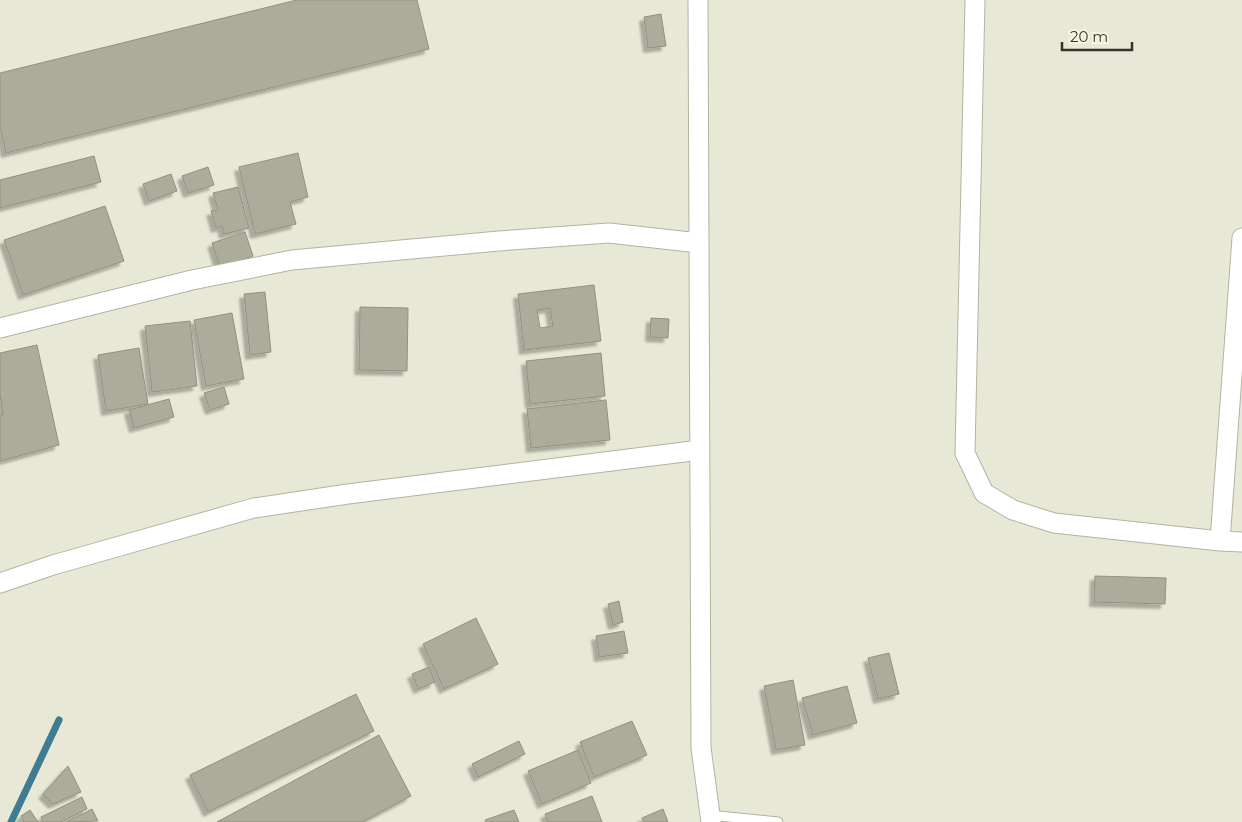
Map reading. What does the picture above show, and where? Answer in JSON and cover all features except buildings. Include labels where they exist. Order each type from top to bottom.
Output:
[{"type":"street","points":[[698,0],[701,748],[710,819]]},
{"type":"street","points":[[975,0],[965,453],[984,493],[1013,510],[1054,523],[1242,542]]},
{"type":"street","points":[[0,328],[192,280],[292,260],[609,233],[699,243]]},
{"type":"street","points":[[1220,541],[1242,238]]},
{"type":"street","points":[[0,584],[53,565],[254,508],[348,494],[700,450]]},
{"type":"lane","points":[[710,819],[778,822]]},
{"type":"waterway","points":[[11,822],[59,720]]}]
